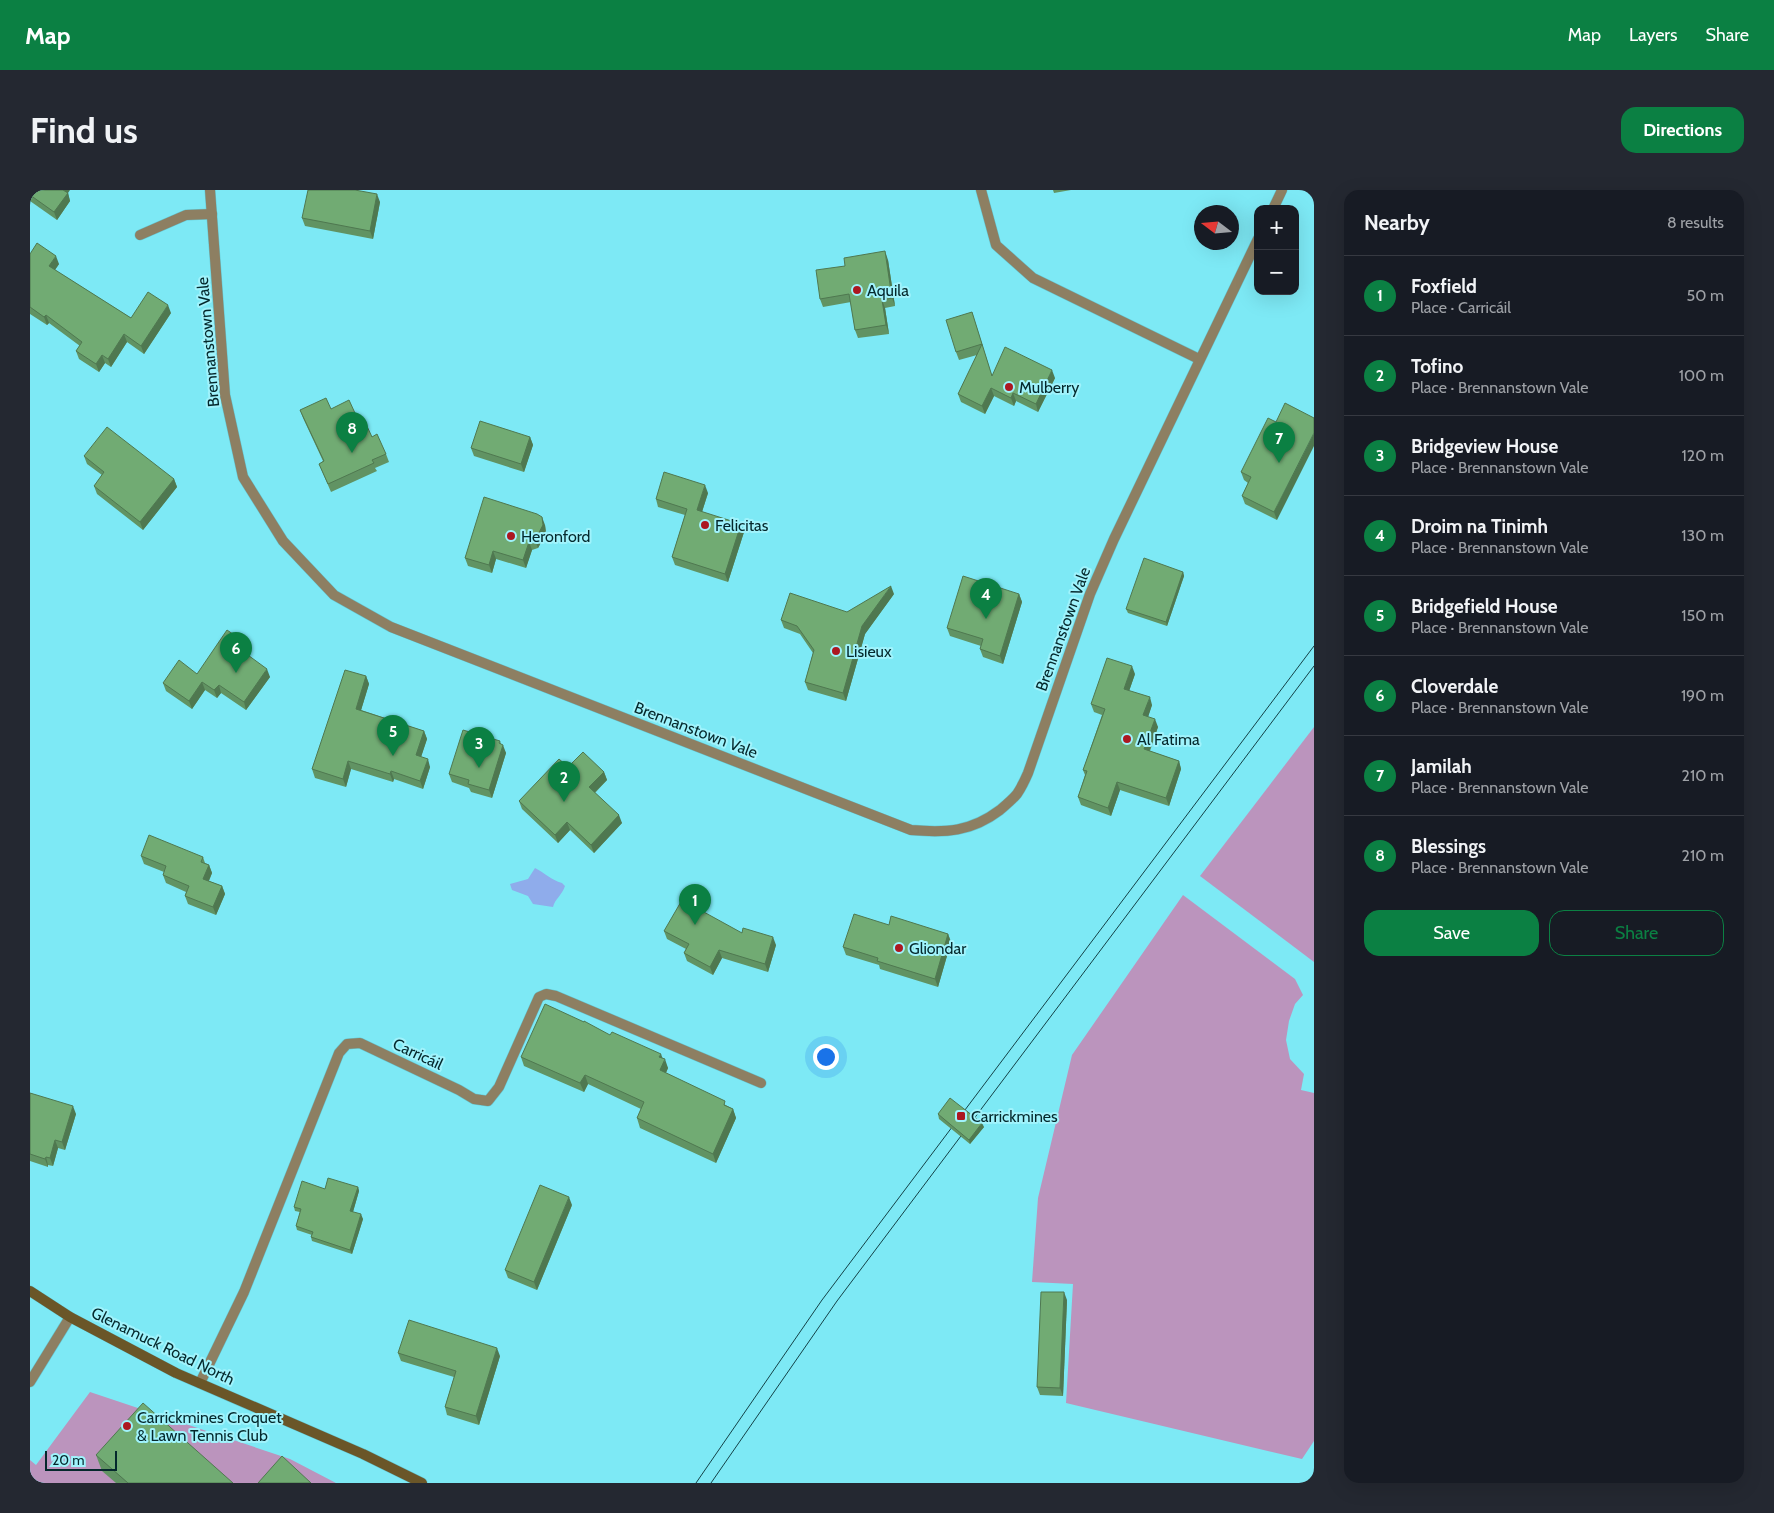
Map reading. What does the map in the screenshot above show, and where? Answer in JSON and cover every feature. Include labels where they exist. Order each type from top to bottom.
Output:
[{"type":"main road","name":"Glenamuck Road North","points":[[30,1291],[70,1317],[176,1373],[363,1454],[422,1483]]},
{"type":"street","name":"Brennanstown Vale","points":[[210,190],[225,395],[243,477],[283,541],[334,595],[391,628],[911,830],[934,832],[956,831],[973,826],[991,816],[1017,794],[1028,773],[1090,594],[1114,539],[1254,247]]},
{"type":"street","points":[[981,190],[996,245],[1033,278],[1200,359]]},
{"type":"street","points":[[1275,205],[1282,190]]},
{"type":"street","points":[[140,235],[186,215],[212,214]]},
{"type":"street","name":"Carricáil","points":[[200,1383],[244,1292],[339,1053],[347,1044],[360,1043],[474,1099],[488,1100],[499,1087],[539,998],[546,994],[556,996],[762,1083]]},
{"type":"street","points":[[30,1382],[70,1317]]},
{"type":"shaded area","points":[[1314,727],[1314,962],[1200,876]]},
{"type":"shaded area","points":[[1183,895],[1295,979],[1303,995],[1295,1004],[1289,1021],[1286,1040],[1290,1059],[1304,1074],[1301,1090],[1314,1093],[1314,1441],[1302,1459],[1066,1403],[1073,1284],[1032,1282],[1038,1198],[1072,1055]]},
{"type":"shaded area","name":"Carrickmines Croquet & Lawn Tennis Club","points":[[90,1392],[290,1459],[336,1483],[30,1483],[30,1460],[36,1465]]},
{"type":"water","points":[[535,868],[565,886],[553,907],[533,904],[528,896],[512,890],[510,884],[528,879]]},
{"type":"building","points":[[30,190],[63,190],[68,193],[54,212],[30,195]]},
{"type":"building","points":[[308,190],[355,190],[377,194],[370,231],[302,218]]},
{"type":"building","points":[[37,243],[56,256],[49,266],[131,318],[148,292],[168,305],[141,346],[124,334],[108,359],[102,355],[96,364],[76,351],[82,342],[46,315],[44,317],[30,307],[30,254]]},
{"type":"building","name":"Aquila","points":[[885,251],[892,298],[882,300],[886,325],[855,330],[849,294],[820,299],[816,270],[845,266],[844,258]]},
{"type":"building","points":[[972,312],[982,344],[956,352],[946,320]]},
{"type":"building","name":"Mulberry","points":[[982,344],[992,376],[1005,347],[1052,370],[1036,404],[1013,393],[1011,398],[991,388],[982,406],[958,394]]},
{"type":"building","points":[[326,398],[331,409],[349,400],[360,424],[365,422],[372,437],[377,434],[386,454],[372,460],[374,463],[328,484],[319,464],[324,461],[300,410]]},
{"type":"building","points":[[1285,403],[1314,418],[1314,433],[1274,512],[1242,496],[1251,477],[1241,472],[1268,418],[1276,422]]},
{"type":"building","points":[[480,421],[530,437],[521,464],[471,448]]},
{"type":"building","points":[[107,427],[174,479],[140,522],[94,486],[104,472],[84,456]]},
{"type":"building","name":"Felicitas","points":[[664,472],[705,485],[697,510],[741,524],[725,574],[672,557],[687,509],[656,499]]},
{"type":"building","name":"Heronford","points":[[484,497],[542,517],[543,525],[535,540],[529,542],[523,560],[493,551],[489,565],[465,558]]},
{"type":"building","points":[[1144,558],[1183,572],[1166,622],[1126,609]]},
{"type":"building","points":[[963,576],[1019,594],[1000,656],[980,649],[983,639],[947,628]]},
{"type":"building","name":"Lisieux","points":[[891,586],[862,626],[843,693],[805,682],[814,650],[797,626],[781,620],[790,593],[847,612]]},
{"type":"building","points":[[227,630],[246,643],[241,650],[267,669],[244,702],[219,685],[214,690],[202,682],[189,701],[163,683],[179,660],[197,674]]},
{"type":"building","name":"Al Fatima","points":[[1107,658],[1132,666],[1124,689],[1150,697],[1143,715],[1155,719],[1144,749],[1179,761],[1166,798],[1117,782],[1108,808],[1078,797],[1087,771],[1083,770],[1105,709],[1091,704]]},
{"type":"building","points":[[345,670],[366,676],[356,709],[424,731],[416,755],[428,759],[420,781],[391,771],[390,774],[348,761],[343,779],[312,769]]},
{"type":"building","points":[[463,730],[500,741],[499,743],[503,745],[489,790],[468,784],[469,780],[449,774]]},
{"type":"building","points":[[583,752],[604,772],[589,787],[619,815],[591,845],[567,822],[555,835],[519,801],[559,759],[568,767]]},
{"type":"building","points":[[149,835],[203,857],[201,862],[209,865],[203,879],[222,886],[213,907],[185,896],[189,886],[163,875],[166,866],[141,856]]},
{"type":"building","points":[[682,900],[742,933],[743,928],[773,937],[765,964],[719,950],[710,967],[684,953],[689,944],[664,931]]},
{"type":"building","name":"Gliondar","points":[[854,914],[889,925],[891,916],[948,934],[935,979],[877,961],[878,958],[843,947]]},
{"type":"building","points":[[545,1004],[610,1035],[612,1032],[661,1054],[659,1057],[665,1059],[660,1070],[725,1101],[724,1105],[733,1109],[713,1154],[637,1118],[644,1102],[585,1075],[580,1083],[521,1057]]},
{"type":"building","points":[[30,1093],[73,1106],[62,1142],[55,1140],[50,1158],[46,1157],[45,1159],[30,1154]]},
{"type":"building","points":[[950,1098],[982,1123],[969,1140],[938,1114]]},
{"type":"building","points":[[328,1178],[358,1187],[350,1211],[361,1214],[350,1250],[311,1237],[313,1232],[296,1226],[301,1209],[294,1207],[302,1181],[325,1189]]},
{"type":"building","points":[[540,1185],[569,1197],[534,1282],[505,1270]]},
{"type":"building","points":[[1041,1292],[1064,1292],[1060,1388],[1037,1387]]},
{"type":"building","points":[[409,1320],[497,1348],[476,1416],[445,1407],[456,1371],[398,1353]]},
{"type":"building","points":[[143,1403],[233,1483],[128,1483],[96,1455]]},
{"type":"building","points":[[282,1456],[311,1483],[258,1483]]},
{"type":"tram line","points":[[696,1483],[822,1300],[1314,646]]},
{"type":"tram line","points":[[711,1483],[837,1301],[1314,666]]},
{"type":"place","name":"Aquila","points":[[857,290]]},
{"type":"place","name":"Mulberry","points":[[1009,387]]},
{"type":"place","name":"Blessings","points":[[352,453]]},
{"type":"place","name":"Jamilah","points":[[1279,463]]},
{"type":"place","name":"Felicitas","points":[[705,525]]},
{"type":"place","name":"Heronford","points":[[511,536]]},
{"type":"place","name":"Droim na Tinimh","points":[[986,619]]},
{"type":"place","name":"Lisieux","points":[[836,651]]},
{"type":"place","name":"Cloverdale","points":[[236,673]]},
{"type":"place","name":"Al Fatima","points":[[1127,739]]},
{"type":"place","name":"Bridgefield House","points":[[393,756]]},
{"type":"place","name":"Bridgeview House","points":[[479,768]]},
{"type":"place","name":"Tofino","points":[[564,802]]},
{"type":"place","name":"Foxfield","points":[[695,925]]},
{"type":"place","name":"Gliondar","points":[[899,948]]},
{"type":"place","name":"Carrickmines","points":[[961,1116]]},
{"type":"place","name":"Carrickmines Croquet & Lawn Tennis Club","points":[[127,1426]]}]
